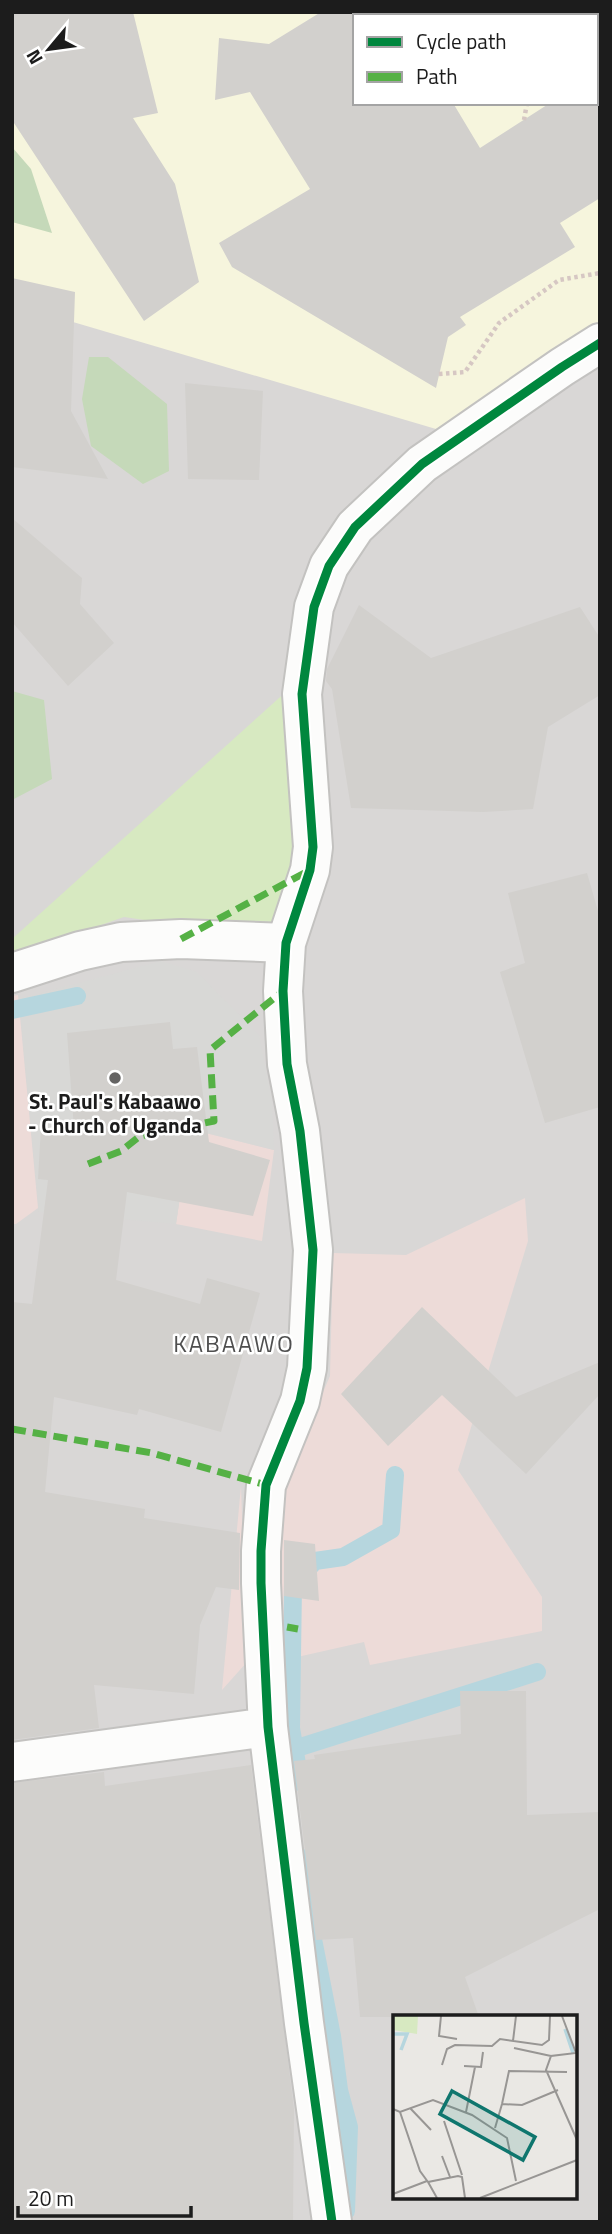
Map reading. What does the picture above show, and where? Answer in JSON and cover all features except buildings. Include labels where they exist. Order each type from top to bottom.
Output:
[{"type":"street","points":[[331,2222],[268,1727],[261,1583],[266,1485],[300,1401],[307,1368],[313,1250],[300,1131],[288,1064],[283,992],[286,943],[310,870],[313,847],[302,694],[314,607],[329,566],[355,527],[422,464],[600,343]]},
{"type":"street","points":[[12,973],[80,951],[121,942],[181,939],[286,943]]},
{"type":"street","points":[[12,1762],[268,1727]]},
{"type":"path","points":[[524,120],[527,105]]},
{"type":"path","points":[[439,374],[465,372],[499,323],[559,280],[600,272]]},
{"type":"shaded area","points":[[12,12],[600,12],[600,2222],[12,2222]]},
{"type":"shaded area","points":[[12,12],[600,12],[600,325],[436,429],[12,304]]},
{"type":"shaded area","points":[[12,147],[31,169],[52,233],[12,222]]},
{"type":"shaded area","points":[[89,357],[108,357],[167,404],[169,471],[143,484],[91,446],[82,399]]},
{"type":"shaded area","points":[[12,691],[44,700],[52,779],[12,800]]},
{"type":"shaded area","points":[[161,961],[197,972],[259,1035],[272,1101],[274,1150],[190,1129],[176,1224],[39,1212],[19,999]]},
{"type":"shaded area","points":[[18,995],[38,1208],[12,1224],[12,996]]},
{"type":"shaded area","points":[[190,1129],[274,1150],[262,1241],[176,1224]]},
{"type":"shaded area","points":[[525,1198],[528,1241],[458,1470],[542,1597],[542,1631],[370,1665],[364,1642],[284,1660],[279,1551],[283,1485],[330,1376],[333,1253],[406,1255]]},
{"type":"shaded area","points":[[241,1486],[247,1662],[222,1690]]},
{"type":"green space","points":[[289,689],[301,851],[268,938],[124,917],[12,956],[12,939]]},
{"type":"waterway","points":[[12,1010],[77,996]]},
{"type":"waterway","points":[[300,1782],[291,1728],[293,1585],[315,1561],[343,1557],[391,1530],[395,1475]]},
{"type":"waterway","points":[[294,1749],[537,1672]]},
{"type":"waterway","points":[[307,1858],[312,1934],[332,2036],[339,2090],[349,2127],[346,2211]]},
{"type":"marked path","points":[[181,939],[310,870]]},
{"type":"marked path","points":[[88,1164],[121,1151],[140,1136],[214,1121],[210,1050],[283,991]]},
{"type":"marked path","points":[[12,1429],[152,1453],[266,1485]]},
{"type":"marked path","points":[[287,1627],[298,1629]]},
{"type":"cycle path","points":[[332,2222],[304,2023],[268,1727],[261,1583],[266,1485],[300,1401],[307,1368],[313,1250],[300,1131],[287,1064],[283,991],[286,943],[310,870],[313,847],[302,694],[314,607],[329,566],[355,527],[422,464],[600,343]]},
{"type":"place","name":"St. Paul's Kabaawo - Church of Uganda","points":[[115,1078]]},
{"type":"district","name":"KABAAWO","points":[[234,1344]]}]
